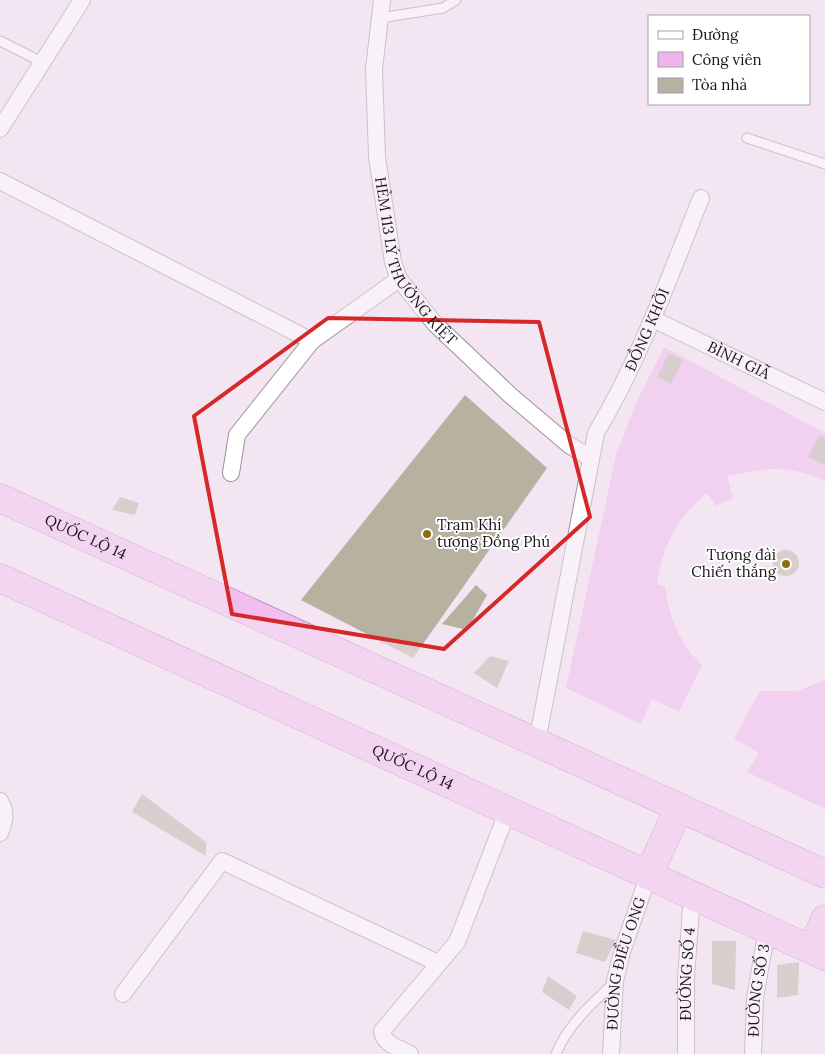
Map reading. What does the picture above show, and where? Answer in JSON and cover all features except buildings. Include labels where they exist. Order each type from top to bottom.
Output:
[{"type":"highway","name":"QUỐC LỘ 14","points":[[0,498],[825,874]]},
{"type":"highway","name":"QUỐC LỘ 14","points":[[0,578],[818,952]]},
{"type":"highway","points":[[649,874],[679,807]]},
{"type":"highway","points":[[818,952],[825,919]]},
{"type":"street","points":[[0,129],[82,0]]},
{"type":"street","name":"HẺM 113 LÝ THƯỜNG KIỆT","points":[[382,0],[374,69],[376,157],[394,262],[399,279],[435,324],[510,395],[569,445],[591,458]]},
{"type":"street","points":[[0,181],[312,341]]},
{"type":"street","name":"ĐỒNG KHỞI","points":[[536,742],[596,433],[619,393],[653,319],[701,198]]},
{"type":"street","points":[[231,473],[237,435],[312,341],[399,279]]},
{"type":"street","name":"BÌNH GIÃ","points":[[653,319],[825,402]]},
{"type":"street","points":[[0,802],[5,809],[6,819],[0,833]]},
{"type":"street","points":[[410,1054],[382,1037],[382,1031],[457,942],[508,810]]},
{"type":"street","points":[[123,994],[222,861],[438,963]]},
{"type":"street","name":"ĐƯỜNG ĐIỂU ONG","points":[[611,1054],[615,981],[622,952],[649,874]]},
{"type":"street","name":"ĐƯỜNG SỐ 4","points":[[686,1054],[686,978],[692,894]]},
{"type":"street","name":"ĐƯỜNG SỐ 3","points":[[753,1054],[755,998],[767,929]]},
{"type":"lane","points":[[380,18],[443,8],[456,0]]},
{"type":"lane","points":[[0,41],[42,62]]},
{"type":"lane","points":[[747,138],[825,164]]},
{"type":"lane","points":[[556,1054],[560,1044],[587,1008],[615,981]]},
{"type":"highlighted area","points":[[328,318],[539,322],[590,517],[444,649],[232,614],[194,416]]},
{"type":"green space","points":[[664,347],[825,433],[825,481],[800,472],[777,469],[727,476],[733,498],[716,506],[707,493],[687,512],[667,545],[659,570],[657,584],[665,586],[669,608],[676,628],[687,648],[702,665],[679,712],[652,699],[641,724],[566,688],[616,455],[635,405]]},
{"type":"green space","points":[[825,680],[825,809],[747,772],[759,753],[734,738],[760,691],[797,691]]},
{"type":"place","name":"Trạm Khí tượng Đồng Phú","points":[[427,534]]},
{"type":"place","name":"Tượng đài Chiến thắng","points":[[786,564]]}]
